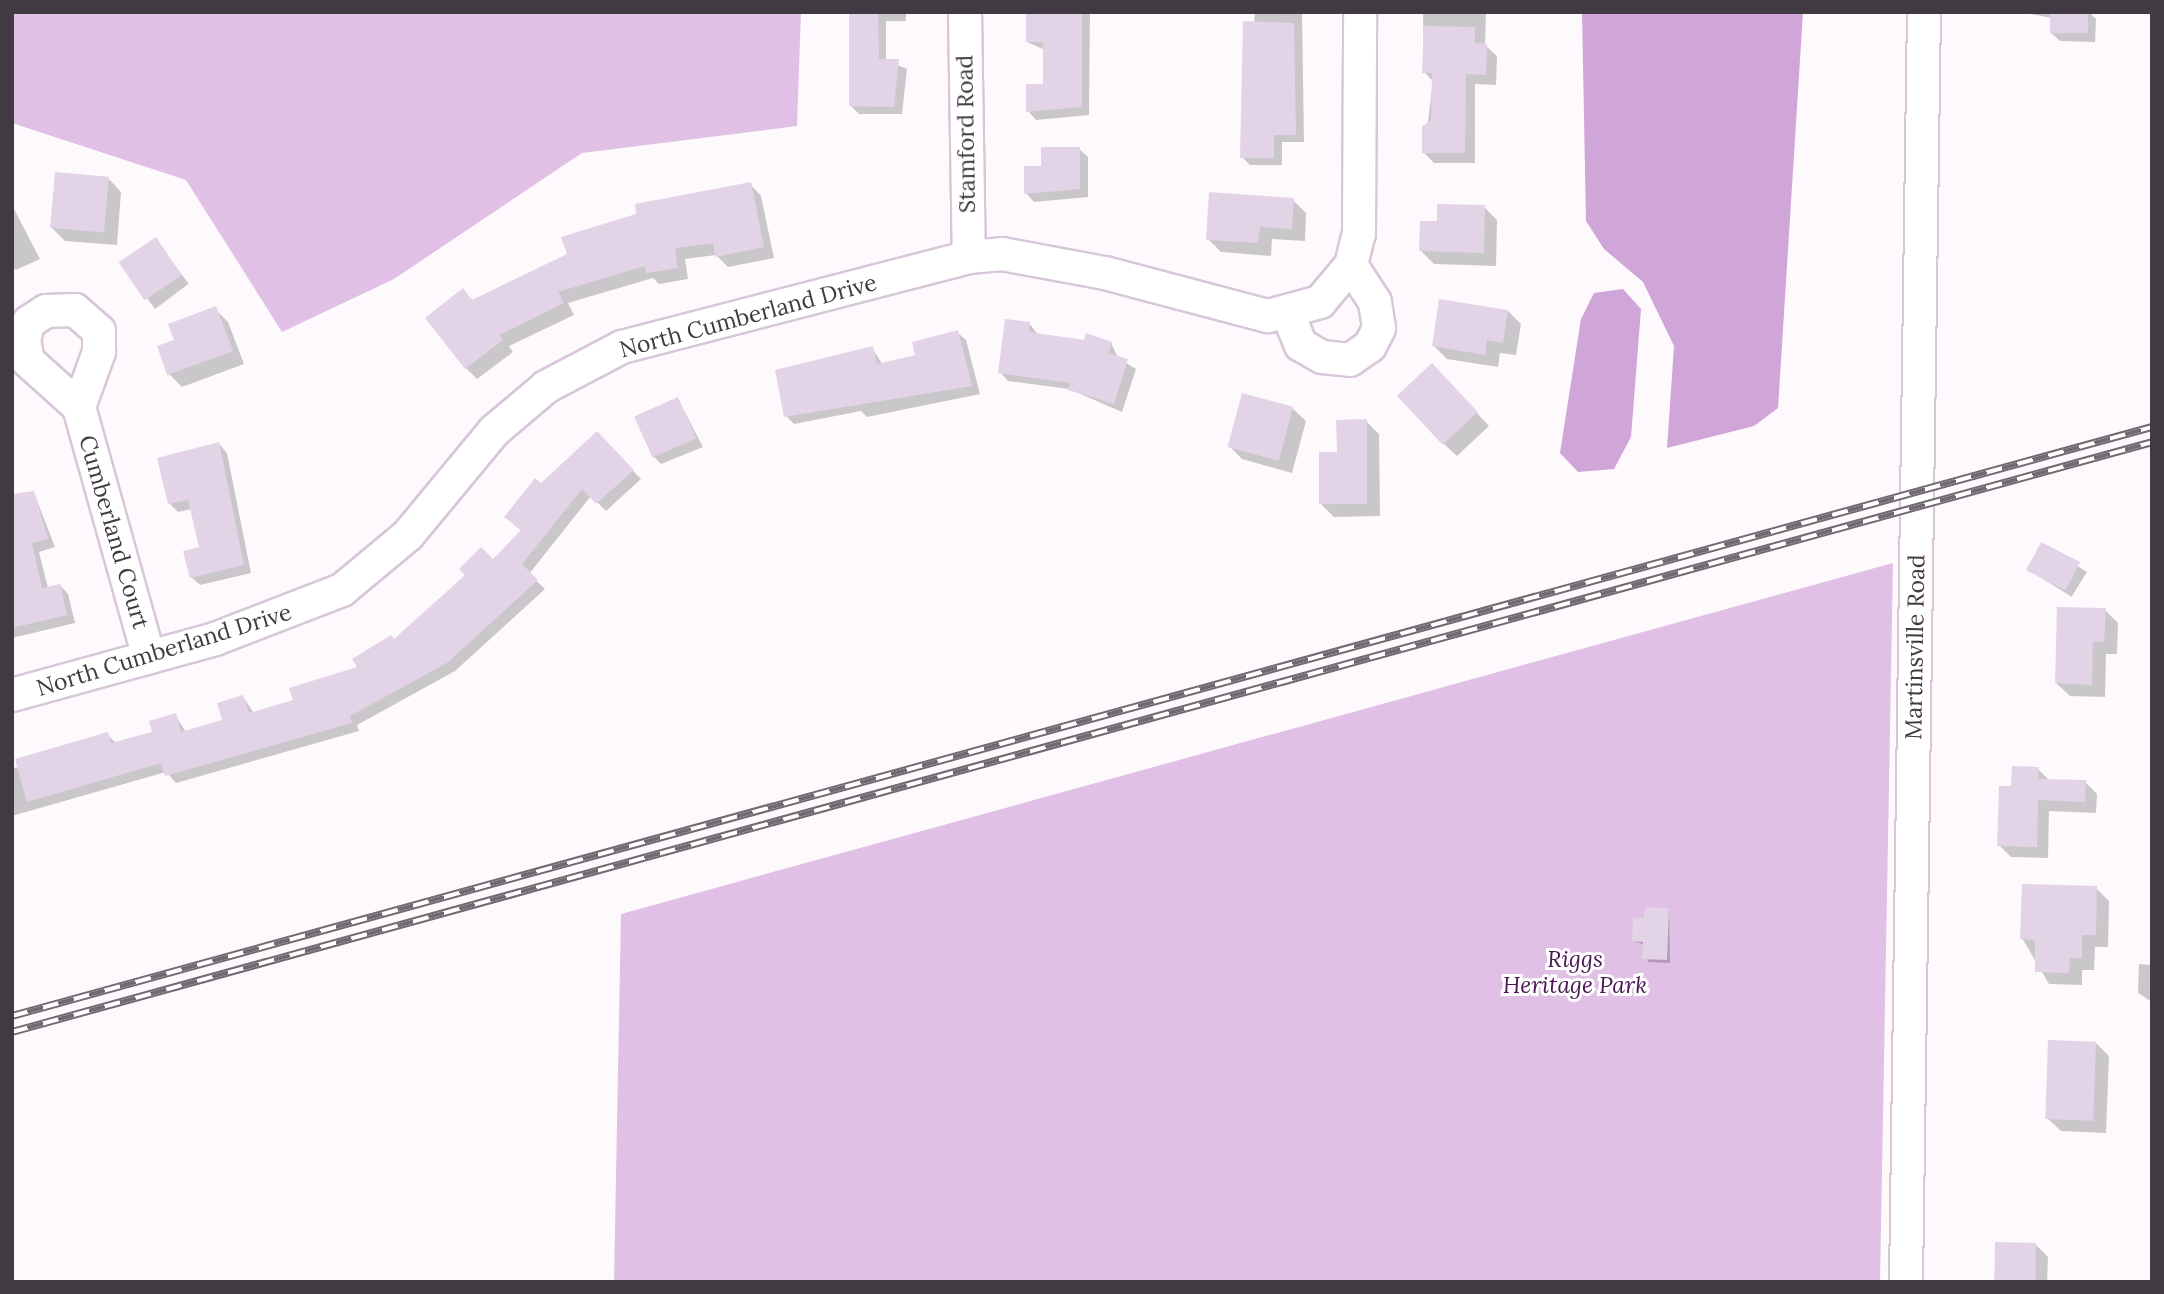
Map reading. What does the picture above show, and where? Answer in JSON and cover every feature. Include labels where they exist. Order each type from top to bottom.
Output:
[{"type":"street","name":"Stamford Road","points":[[965,12],[969,257]]},
{"type":"street","points":[[1351,265],[1374,302],[1379,328],[1370,345],[1350,360],[1322,357],[1301,345],[1289,316],[1320,302],[1351,265],[1359,234],[1360,12]]},
{"type":"street","name":"Martinsville Road","points":[[1906,1282],[1924,12]]},
{"type":"street","name":"North Cumberland Drive","points":[[12,695],[281,617],[342,590],[408,535],[494,431],[547,387],[622,347],[969,257],[1036,257],[1218,307],[1289,316]]},
{"type":"street","name":"Cumberland Court","points":[[79,407],[149,657]]},
{"type":"green space","points":[[12,12],[801,12],[797,126],[582,153],[394,279],[282,332],[186,180],[12,123]]},
{"type":"green space","name":"Riggs Heritage Park","points":[[1893,563],[1880,1282],[614,1282],[621,914]]},
{"type":"shaded area","points":[[1582,12],[1803,12],[1778,408],[1754,426],[1667,448],[1674,346],[1643,282],[1604,249],[1586,221]]},
{"type":"shaded area","points":[[1623,289],[1641,309],[1631,437],[1614,469],[1578,472],[1560,453],[1581,319],[1594,293]]},
{"type":"building","points":[[849,12],[878,12],[879,59],[899,59],[894,107],[849,106]]},
{"type":"building","points":[[1082,12],[1082,107],[1026,112],[1026,84],[1043,84],[1043,42],[1026,42],[1026,14]]},
{"type":"building","points":[[2050,12],[2088,12],[2088,33],[2050,33]]},
{"type":"building","points":[[1243,21],[1294,23],[1296,135],[1274,135],[1274,158],[1240,158]]},
{"type":"building","points":[[1424,26],[1475,27],[1475,43],[1487,44],[1486,75],[1466,74],[1465,153],[1422,153],[1422,126],[1431,121],[1432,73],[1422,73]]},
{"type":"building","points":[[1041,147],[1080,147],[1080,189],[1024,194],[1024,166],[1041,166]]},
{"type":"building","points":[[55,172],[109,177],[104,232],[50,228]]},
{"type":"building","points":[[751,182],[764,247],[715,257],[713,243],[675,248],[678,268],[646,273],[645,266],[558,292],[564,303],[499,335],[503,340],[465,369],[425,318],[463,288],[472,300],[567,254],[561,237],[636,214],[635,204]]},
{"type":"building","points":[[1209,192],[1294,198],[1292,229],[1260,227],[1258,243],[1206,240]]},
{"type":"building","points":[[1437,204],[1485,205],[1484,253],[1419,251],[1420,221],[1437,221]]},
{"type":"building","points":[[156,237],[182,275],[144,300],[119,262]]},
{"type":"building","points":[[1439,299],[1508,310],[1503,343],[1487,340],[1485,355],[1432,346]]},
{"type":"building","points":[[216,306],[233,351],[167,375],[157,346],[174,340],[168,324]]},
{"type":"building","points":[[1005,319],[1030,322],[1029,332],[1084,340],[1086,333],[1112,342],[1109,353],[1128,359],[1114,404],[1068,390],[1070,383],[998,373]]},
{"type":"building","points":[[958,330],[972,386],[784,417],[775,370],[873,346],[877,364],[915,355],[912,342]]},
{"type":"building","points":[[1432,363],[1478,412],[1443,445],[1397,396]]},
{"type":"building","points":[[1242,393],[1293,407],[1279,461],[1228,447]]},
{"type":"building","points":[[678,397],[696,438],[652,458],[634,417]]},
{"type":"building","points":[[1367,419],[1367,504],[1319,504],[1319,452],[1337,452],[1336,420]]},
{"type":"building","points":[[597,431],[634,470],[596,504],[582,489],[522,564],[538,580],[447,663],[350,716],[352,723],[165,776],[161,763],[27,802],[15,759],[108,732],[111,743],[152,732],[149,721],[176,713],[181,732],[222,720],[217,703],[243,695],[249,713],[293,700],[289,688],[357,667],[352,659],[391,635],[394,639],[465,575],[459,569],[481,547],[493,559],[521,530],[504,517],[535,478],[541,483]]},
{"type":"building","points":[[219,442],[244,565],[190,578],[183,551],[199,547],[188,500],[168,504],[157,458]]},
{"type":"building","points":[[34,491],[48,539],[32,543],[42,588],[60,584],[67,615],[12,628],[12,494]]},
{"type":"building","points":[[2041,542],[2080,562],[2066,590],[2026,571]]},
{"type":"building","points":[[2057,607],[2106,608],[2104,642],[2093,642],[2092,685],[2055,683]]},
{"type":"building","points":[[2012,766],[2039,767],[2038,779],[2086,780],[2085,802],[2038,800],[2037,847],[1997,846],[1999,786],[2011,786]]},
{"type":"building","points":[[2022,884],[2097,886],[2096,935],[2082,935],[2082,958],[2070,958],[2069,973],[2035,972],[2035,940],[2020,939]]},
{"type":"building","points":[[1645,907],[1669,908],[1667,960],[1642,959],[1643,942],[1632,941],[1633,917],[1644,918]]},
{"type":"building","points":[[2048,1040],[2096,1042],[2093,1121],[2045,1119]]},
{"type":"building","points":[[1995,1242],[2036,1243],[2035,1282],[1994,1282]]},
{"type":"railway","points":[[12,1016],[2152,427]]},
{"type":"railway","points":[[12,1032],[2152,442]]}]
